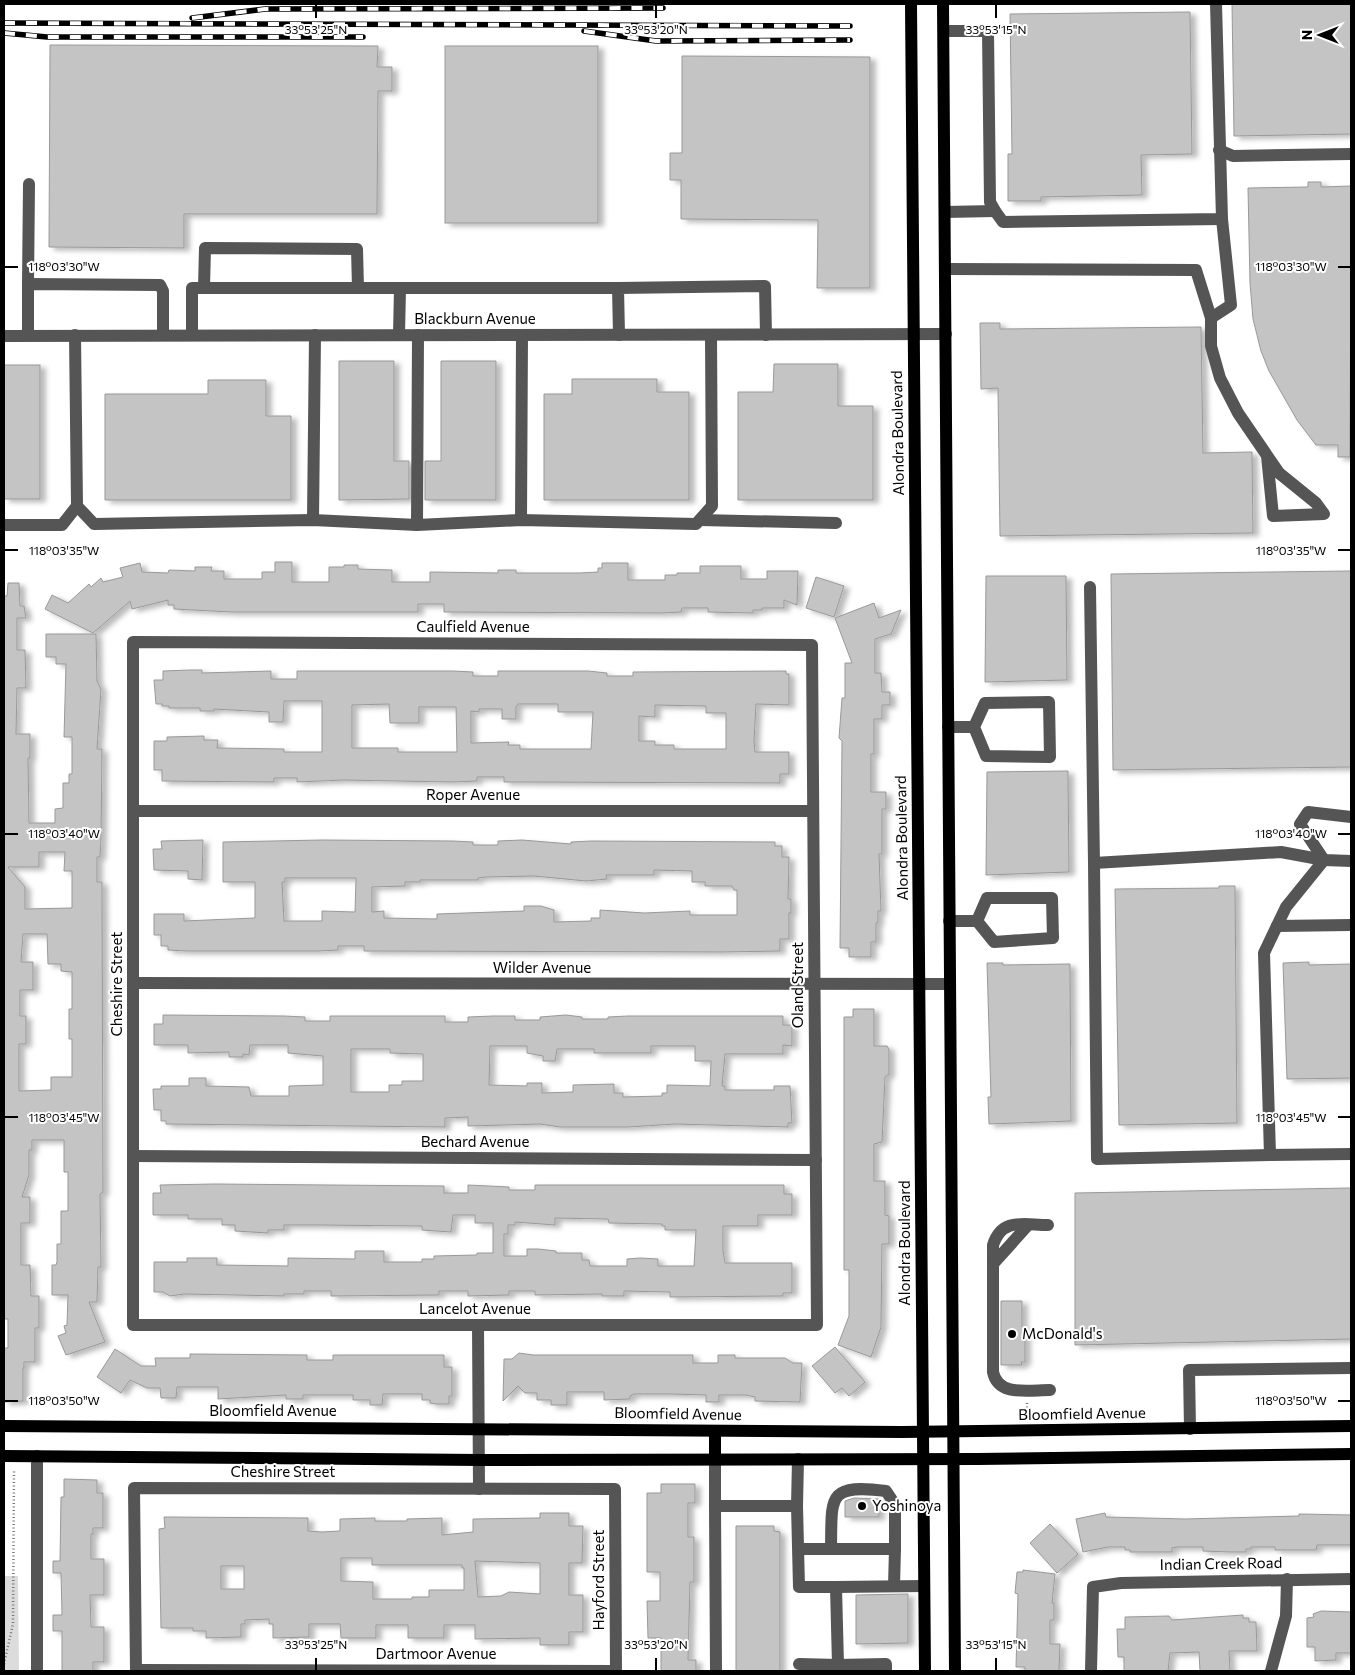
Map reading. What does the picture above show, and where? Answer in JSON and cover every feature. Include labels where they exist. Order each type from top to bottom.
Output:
[{"type":"main road","name":"Alondra Boulevard","points":[[911,4],[924,1671]]},
{"type":"main road","points":[[943,4],[954,1671]]},
{"type":"main road","name":"Bloomfield Avenue","points":[[4,1426],[923,1432],[1351,1426]]},
{"type":"main road","points":[[714,1459],[715,1431]]},
{"type":"main road","points":[[9,1456],[480,1460],[953,1459],[1351,1454]]},
{"type":"street","points":[[1211,318],[1232,305],[1222,219],[1216,4]]},
{"type":"street","points":[[944,31],[988,31],[990,202],[1003,222],[1222,219]]},
{"type":"street","points":[[1220,150],[1233,156],[1351,154]]},
{"type":"street","points":[[28,335],[29,184]]},
{"type":"street","points":[[945,212],[995,212]]},
{"type":"street","points":[[204,288],[205,248],[357,249],[358,288]]},
{"type":"street","points":[[945,269],[1196,270],[1211,318],[1211,346],[1220,378],[1238,413],[1268,456],[1279,473],[1316,503],[1324,514],[1273,516],[1268,456]]},
{"type":"street","points":[[28,284],[160,285],[163,291],[163,335]]},
{"type":"street","points":[[192,335],[192,288],[765,286],[766,335]]},
{"type":"street","points":[[400,288],[400,335]]},
{"type":"street","points":[[618,288],[619,335]]},
{"type":"street","name":"Blackburn Avenue","points":[[4,336],[946,334]]},
{"type":"street","points":[[4,525],[62,525],[77,506],[75,335]]},
{"type":"street","points":[[313,520],[315,335]]},
{"type":"street","points":[[417,525],[418,335]]},
{"type":"street","points":[[521,520],[522,335]]},
{"type":"street","points":[[77,506],[94,524],[313,520],[417,525],[521,520],[696,524],[712,506],[711,335]]},
{"type":"street","points":[[700,520],[836,523]]},
{"type":"street","points":[[1090,588],[1097,1159],[1351,1154]]},
{"type":"street","name":"Caulfield Avenue","points":[[133,642],[812,645]]},
{"type":"street","name":"Cheshire Street","points":[[133,642],[133,1325]]},
{"type":"street","name":"Oland Street","points":[[812,645],[817,1326]]},
{"type":"street","points":[[1049,702],[1050,756],[986,756],[974,727],[985,703],[1049,702]]},
{"type":"street","points":[[948,727],[974,727]]},
{"type":"street","name":"Roper Avenue","points":[[133,811],[813,811]]},
{"type":"street","points":[[1324,860],[1300,824],[1308,812],[1351,817]]},
{"type":"street","points":[[1094,863],[1281,852],[1324,860],[1351,861]]},
{"type":"street","points":[[1270,1155],[1264,953],[1286,907],[1324,860]]},
{"type":"street","points":[[987,898],[1052,898],[1053,938],[994,942],[977,921],[987,898]]},
{"type":"street","points":[[950,921],[977,921]]},
{"type":"street","points":[[1276,926],[1351,925]]},
{"type":"street","name":"Wilder Avenue","points":[[133,983],[950,984]]},
{"type":"street","name":"Bechard Avenue","points":[[133,1156],[816,1160]]},
{"type":"street","points":[[1048,1225],[1003,1227],[996,1235],[993,1245],[993,1372],[995,1382],[1002,1388],[1050,1390]]},
{"type":"street","name":"Lancelot Avenue","points":[[133,1325],[817,1326]]},
{"type":"street","points":[[478,1325],[479,1489]]},
{"type":"street","points":[[1190,1429],[1189,1370],[1351,1368]]},
{"type":"street","points":[[37,1456],[37,1671]]},
{"type":"street","points":[[714,1459],[716,1671]]},
{"type":"street","points":[[798,1459],[799,1587],[924,1586]]},
{"type":"street","name":"Cheshire Street","points":[[136,1671],[134,1488],[615,1489]]},
{"type":"street","name":"Hayford Street","points":[[615,1489],[616,1671]]},
{"type":"street","points":[[830,1549],[831,1506],[835,1496],[840,1492],[851,1490],[872,1489],[886,1491],[894,1503],[894,1586]]},
{"type":"street","points":[[715,1506],[797,1506]]},
{"type":"street","points":[[799,1549],[895,1549]]},
{"type":"street","points":[[1271,1671],[1286,1616],[1286,1579]]},
{"type":"street","name":"Indian Creek Road","points":[[1092,1671],[1093,1587],[1121,1583],[1351,1579]]},
{"type":"street","points":[[836,1587],[838,1668]]},
{"type":"street","points":[[800,1664],[838,1668],[886,1664],[886,1671]]},
{"type":"street","name":"Dartmoor Avenue","points":[[136,1671],[616,1671]]},
{"type":"path","points":[[4,1664],[13,1624],[9,1456]]},
{"type":"shaded area","points":[[4,1576],[18,1576],[19,1671],[4,1671]]},
{"type":"building","points":[[1232,4],[1351,4],[1351,134],[1234,136]]},
{"type":"building","points":[[1190,12],[1192,154],[1141,155],[1142,195],[1041,197],[1041,201],[1008,201],[1008,154],[1012,154],[1010,14]]},
{"type":"building","points":[[50,45],[378,46],[377,67],[392,67],[392,91],[378,91],[377,214],[184,214],[184,248],[49,247]]},
{"type":"building","points":[[445,46],[598,46],[598,223],[445,223]]},
{"type":"building","points":[[682,56],[870,57],[870,288],[817,288],[818,220],[681,219],[681,180],[670,180],[670,153],[682,153]]},
{"type":"building","points":[[1308,182],[1321,182],[1321,187],[1351,186],[1350,457],[1338,457],[1338,445],[1316,445],[1297,420],[1269,371],[1261,351],[1253,319],[1250,283],[1248,188],[1308,187]]},
{"type":"building","points":[[980,323],[1000,323],[1000,329],[1201,327],[1203,453],[1252,452],[1253,533],[1000,536],[998,388],[981,389]]},
{"type":"building","points":[[339,361],[394,361],[394,461],[409,461],[409,499],[339,500]]},
{"type":"building","points":[[441,361],[496,361],[496,500],[425,500],[425,461],[441,461]]},
{"type":"building","points":[[774,364],[838,364],[838,406],[873,406],[873,500],[738,500],[738,392],[773,392]]},
{"type":"building","points":[[4,365],[40,365],[40,499],[4,499]]},
{"type":"building","points":[[572,379],[657,379],[657,392],[689,392],[689,500],[544,500],[544,394],[572,394]]},
{"type":"building","points":[[208,380],[266,380],[266,416],[291,416],[291,500],[105,500],[105,394],[208,394]]},
{"type":"building","points":[[275,562],[292,562],[292,582],[329,582],[329,567],[344,567],[344,565],[358,565],[358,569],[392,570],[392,582],[430,582],[430,572],[498,573],[498,570],[516,570],[516,573],[598,572],[598,568],[602,568],[602,563],[628,563],[628,580],[665,580],[665,575],[700,573],[700,566],[741,566],[741,579],[767,579],[767,571],[798,571],[797,605],[784,600],[784,608],[762,608],[762,610],[753,610],[753,613],[708,612],[708,608],[682,608],[681,612],[662,613],[444,612],[444,604],[418,604],[418,612],[232,612],[174,609],[174,605],[168,605],[168,600],[132,609],[130,601],[93,633],[45,609],[52,595],[68,603],[89,584],[91,587],[101,578],[103,582],[123,577],[120,568],[140,563],[142,572],[168,573],[169,570],[195,571],[195,567],[212,567],[211,571],[224,571],[224,579],[262,579],[262,572],[275,572]]},
{"type":"building","points":[[1351,571],[1351,767],[1113,770],[1111,574]]},
{"type":"building","points":[[986,576],[1066,576],[1067,680],[985,682]]},
{"type":"building","points":[[816,577],[844,586],[834,617],[806,608]]},
{"type":"building","points":[[8,583],[19,583],[20,606],[24,606],[26,618],[17,618],[17,650],[25,650],[26,688],[17,688],[16,734],[30,734],[30,758],[28,758],[29,823],[55,823],[55,809],[63,808],[63,783],[69,783],[69,774],[72,774],[72,737],[64,737],[66,664],[56,664],[56,657],[46,657],[46,634],[96,634],[97,681],[101,689],[97,749],[102,749],[101,838],[100,857],[97,857],[97,882],[102,882],[103,1192],[100,1194],[101,1267],[98,1267],[97,1302],[89,1302],[105,1342],[66,1355],[58,1336],[66,1333],[64,1326],[67,1325],[68,1295],[52,1295],[52,1265],[56,1265],[57,1262],[57,1244],[61,1244],[61,1211],[68,1211],[68,1172],[64,1172],[64,1140],[32,1140],[32,1150],[29,1150],[29,1175],[22,1197],[30,1197],[30,1223],[21,1223],[21,1265],[30,1265],[31,1296],[39,1296],[39,1328],[35,1328],[35,1362],[24,1362],[23,1401],[4,1402],[4,1348],[8,1348],[8,1319],[4,1319],[4,596],[7,596]],"holes":[[[39,852],[65,852],[64,871],[72,871],[72,908],[25,909],[25,887],[8,867],[39,867]],[[23,934],[47,934],[48,964],[61,964],[61,971],[72,972],[72,1009],[69,1009],[69,1039],[72,1039],[72,1077],[51,1077],[51,1090],[19,1091],[19,1044],[26,1044],[26,1016],[20,1016],[20,990],[33,990],[33,962],[21,962]]]},
{"type":"building","points":[[874,603],[879,618],[901,610],[891,634],[875,639],[875,673],[881,673],[882,692],[890,692],[890,705],[882,705],[882,719],[874,719],[874,754],[871,754],[871,792],[886,792],[886,809],[882,809],[882,854],[879,854],[881,911],[878,911],[878,922],[876,923],[876,942],[871,942],[871,957],[849,957],[849,948],[840,948],[842,741],[839,738],[842,698],[845,698],[845,663],[852,663],[835,618]]},
{"type":"building","points":[[202,670],[202,673],[271,671],[271,679],[297,679],[297,671],[453,671],[473,672],[473,676],[498,676],[498,671],[588,671],[607,673],[607,676],[633,676],[633,672],[786,671],[786,674],[789,674],[789,705],[756,704],[754,741],[755,752],[789,752],[789,774],[780,774],[780,783],[504,782],[504,777],[477,777],[477,781],[453,782],[343,780],[297,782],[297,778],[274,778],[274,782],[162,781],[162,770],[154,770],[154,741],[167,741],[167,737],[204,736],[204,740],[218,740],[217,748],[284,749],[284,752],[322,752],[322,701],[284,701],[283,722],[269,722],[269,712],[214,709],[214,711],[200,711],[200,708],[169,708],[169,706],[156,704],[154,680],[163,680],[163,671]],"holes":[[[389,704],[390,723],[419,723],[419,707],[456,707],[457,752],[398,752],[398,748],[352,748],[352,705]],[[518,704],[558,704],[558,712],[593,712],[591,749],[520,749],[520,745],[508,745],[509,742],[471,743],[471,711],[479,712],[479,709],[502,709],[502,719],[516,719],[516,707]],[[655,705],[706,706],[706,713],[726,713],[726,749],[674,749],[674,745],[655,745],[655,741],[639,741],[639,716],[655,717]]]},
{"type":"building","points":[[1068,771],[1069,872],[986,875],[987,772]]},
{"type":"building","points":[[203,840],[202,880],[188,879],[188,871],[154,870],[153,849],[162,849],[161,841]]},
{"type":"building","points":[[322,840],[453,841],[473,842],[473,845],[498,845],[498,841],[522,840],[571,844],[571,842],[591,841],[775,842],[775,846],[782,846],[782,857],[789,857],[788,899],[791,899],[791,913],[789,913],[789,939],[780,939],[780,951],[364,951],[364,946],[338,946],[338,950],[318,951],[168,950],[168,946],[161,946],[161,935],[154,935],[154,914],[184,914],[184,921],[255,918],[255,882],[223,882],[223,842]],"holes":[[[654,870],[692,871],[692,882],[705,882],[705,886],[732,886],[734,890],[737,890],[737,915],[690,915],[690,911],[644,913],[600,910],[600,918],[591,918],[591,921],[554,922],[554,910],[541,906],[524,906],[524,911],[437,914],[437,919],[384,918],[384,911],[372,912],[372,887],[405,886],[405,882],[534,876],[586,881],[607,879],[606,875],[654,875]],[[285,878],[356,878],[355,912],[322,911],[322,921],[284,921],[282,882],[285,882]]]},
{"type":"building","points":[[1219,886],[1235,886],[1237,1123],[1119,1125],[1115,889],[1219,888]]},
{"type":"building","points":[[1309,962],[1309,965],[1351,964],[1351,1078],[1287,1079],[1283,963]]},
{"type":"building","points":[[987,963],[1003,963],[1003,965],[1070,964],[1071,1121],[989,1124],[988,1097],[991,1097]]},
{"type":"building","points":[[853,1009],[874,1009],[874,1046],[887,1046],[889,1049],[889,1074],[885,1077],[882,1142],[874,1144],[874,1181],[885,1181],[885,1215],[889,1216],[889,1244],[882,1244],[881,1327],[871,1357],[838,1345],[849,1316],[849,1270],[844,1270],[844,1017],[853,1017]]},
{"type":"building","points":[[163,1015],[284,1016],[305,1017],[305,1021],[330,1021],[330,1016],[445,1016],[445,1022],[468,1022],[468,1017],[493,1016],[515,1016],[515,1020],[540,1020],[540,1017],[566,1015],[582,1017],[582,1019],[608,1019],[608,1017],[628,1016],[783,1016],[783,1025],[792,1025],[792,1046],[783,1045],[783,1054],[725,1054],[722,1086],[725,1086],[725,1090],[774,1090],[774,1086],[790,1086],[792,1123],[788,1123],[788,1127],[675,1124],[628,1127],[560,1127],[540,1124],[468,1126],[468,1117],[445,1118],[445,1127],[166,1124],[166,1121],[161,1121],[161,1110],[154,1110],[153,1089],[161,1089],[161,1086],[189,1086],[189,1078],[206,1078],[206,1086],[249,1087],[251,1096],[289,1096],[289,1086],[323,1085],[323,1056],[288,1053],[288,1045],[250,1045],[249,1055],[243,1054],[243,1057],[229,1057],[229,1052],[188,1053],[188,1045],[154,1045],[154,1024],[163,1024]],"holes":[[[490,1046],[527,1046],[527,1053],[543,1056],[543,1061],[555,1061],[557,1049],[594,1049],[594,1053],[651,1053],[651,1046],[695,1046],[695,1061],[711,1061],[710,1086],[667,1085],[667,1093],[662,1093],[662,1096],[623,1097],[623,1093],[614,1093],[614,1084],[573,1085],[573,1092],[542,1093],[542,1083],[527,1083],[527,1086],[489,1085]],[[351,1049],[390,1049],[390,1053],[423,1054],[423,1081],[402,1081],[402,1085],[389,1085],[389,1092],[351,1092]]]},
{"type":"building","points":[[160,1185],[444,1186],[444,1193],[468,1193],[468,1185],[509,1187],[509,1190],[535,1190],[535,1185],[784,1185],[784,1194],[792,1194],[792,1215],[758,1215],[758,1226],[723,1226],[723,1251],[725,1263],[792,1263],[792,1293],[783,1293],[783,1296],[670,1297],[670,1292],[624,1291],[624,1296],[602,1296],[602,1294],[535,1295],[535,1291],[509,1291],[509,1295],[468,1296],[468,1291],[439,1291],[439,1295],[331,1296],[331,1291],[304,1291],[304,1294],[284,1294],[284,1296],[184,1294],[170,1296],[163,1292],[154,1292],[154,1262],[187,1262],[187,1258],[217,1258],[217,1265],[288,1266],[288,1258],[355,1259],[355,1251],[384,1251],[384,1262],[422,1262],[422,1259],[434,1259],[434,1256],[493,1253],[493,1223],[475,1223],[475,1215],[453,1215],[451,1232],[422,1230],[422,1226],[318,1225],[284,1225],[284,1230],[268,1230],[268,1233],[235,1231],[235,1225],[222,1225],[222,1219],[188,1219],[188,1215],[153,1215],[153,1193],[161,1193]],"holes":[[[555,1218],[608,1219],[609,1223],[662,1224],[662,1226],[665,1226],[665,1230],[696,1230],[694,1266],[658,1266],[658,1259],[640,1258],[627,1259],[627,1266],[590,1266],[589,1260],[582,1260],[582,1253],[556,1253],[556,1251],[538,1249],[527,1249],[527,1256],[504,1256],[504,1234],[508,1234],[508,1225],[515,1225],[515,1222],[555,1225]]]},
{"type":"building","points":[[1351,1188],[1351,1339],[1075,1345],[1075,1193]]},
{"type":"building","name":"McDonald's","points":[[1001,1301],[1022,1301],[1022,1327],[1025,1327],[1025,1362],[1021,1362],[1022,1365],[1001,1365]]},
{"type":"building","points":[[835,1347],[865,1382],[849,1396],[842,1388],[835,1393],[812,1366]]},
{"type":"building","points":[[115,1349],[141,1366],[156,1366],[155,1358],[190,1358],[190,1354],[307,1355],[307,1360],[333,1360],[333,1355],[444,1355],[444,1367],[452,1367],[452,1396],[449,1396],[449,1404],[436,1404],[430,1403],[430,1400],[422,1400],[422,1394],[383,1394],[382,1405],[370,1405],[370,1400],[353,1400],[353,1395],[303,1395],[303,1399],[286,1399],[286,1395],[218,1399],[218,1387],[177,1387],[176,1398],[161,1398],[160,1388],[147,1388],[130,1380],[121,1393],[97,1377]]},
{"type":"building","points":[[519,1353],[533,1355],[693,1355],[693,1363],[718,1363],[718,1355],[735,1355],[735,1358],[785,1358],[793,1363],[802,1363],[800,1402],[755,1401],[755,1397],[746,1395],[719,1395],[719,1402],[706,1402],[706,1395],[671,1394],[634,1394],[630,1396],[630,1399],[604,1400],[604,1392],[567,1392],[567,1405],[551,1405],[551,1400],[537,1400],[537,1393],[525,1393],[518,1386],[503,1401],[504,1359],[512,1359]]},
{"type":"building","points":[[64,1479],[97,1480],[97,1493],[103,1493],[103,1528],[93,1528],[93,1534],[91,1534],[91,1559],[104,1559],[104,1595],[90,1595],[91,1627],[104,1627],[104,1662],[93,1662],[93,1671],[62,1671],[62,1631],[53,1631],[53,1615],[62,1615],[61,1573],[53,1573],[53,1561],[60,1561],[61,1497],[64,1497]]},
{"type":"building","points":[[661,1484],[695,1484],[695,1503],[688,1503],[688,1537],[694,1537],[694,1582],[690,1582],[688,1660],[696,1660],[696,1671],[661,1671],[661,1638],[648,1638],[647,1601],[660,1601],[660,1572],[647,1572],[647,1493],[661,1493]]},
{"type":"building","name":"Yoshinoya","points":[[854,1498],[879,1499],[879,1517],[845,1517],[845,1501]]},
{"type":"building","points":[[540,1513],[569,1513],[569,1526],[583,1526],[582,1563],[569,1563],[569,1595],[583,1595],[583,1632],[569,1632],[569,1645],[540,1645],[540,1638],[475,1639],[475,1625],[444,1625],[444,1638],[408,1638],[408,1625],[376,1625],[376,1638],[341,1638],[340,1624],[309,1624],[309,1637],[273,1638],[273,1624],[269,1624],[269,1619],[245,1620],[245,1624],[241,1624],[241,1637],[206,1638],[206,1631],[193,1631],[193,1628],[161,1628],[159,1529],[165,1528],[164,1517],[308,1518],[308,1531],[322,1532],[340,1531],[340,1519],[375,1518],[375,1521],[407,1521],[407,1519],[442,1518],[442,1535],[473,1532],[473,1519],[540,1518]],"holes":[[[341,1558],[372,1558],[372,1565],[462,1565],[462,1568],[464,1568],[464,1590],[429,1590],[429,1597],[412,1597],[412,1599],[373,1599],[373,1582],[341,1581]],[[475,1561],[540,1563],[540,1594],[509,1592],[501,1596],[478,1597]],[[221,1566],[244,1566],[244,1589],[221,1589]]]},
{"type":"building","points":[[1105,1513],[1106,1517],[1185,1519],[1299,1516],[1299,1514],[1351,1515],[1351,1545],[1317,1545],[1316,1550],[1275,1550],[1275,1547],[1251,1547],[1251,1549],[1246,1549],[1246,1552],[1203,1551],[1203,1547],[1177,1547],[1172,1548],[1172,1552],[1130,1552],[1130,1550],[1125,1550],[1125,1547],[1108,1547],[1083,1552],[1076,1519]]},
{"type":"building","points":[[1050,1524],[1078,1554],[1057,1573],[1030,1543]]},
{"type":"building","points":[[736,1526],[774,1526],[774,1531],[780,1532],[780,1671],[736,1671]]},
{"type":"building","points":[[1023,1570],[1055,1574],[1052,1603],[1054,1603],[1054,1620],[1050,1620],[1050,1644],[1060,1644],[1059,1671],[1025,1671],[1025,1667],[1016,1667],[1018,1594],[1015,1593],[1017,1572],[1023,1572]]},
{"type":"building","points":[[908,1594],[908,1643],[856,1644],[856,1595]]},
{"type":"building","points":[[1321,1611],[1351,1612],[1351,1653],[1336,1653],[1336,1660],[1315,1661],[1315,1647],[1307,1647],[1307,1618],[1314,1617],[1313,1614]]},
{"type":"building","points":[[1243,1615],[1243,1618],[1249,1618],[1249,1622],[1256,1622],[1257,1651],[1229,1651],[1230,1671],[1200,1671],[1199,1652],[1170,1653],[1168,1671],[1124,1671],[1124,1657],[1118,1657],[1117,1629],[1125,1629],[1125,1617],[1169,1616],[1172,1620]]},
{"type":"railway","points":[[192,18],[265,9],[663,8]]},
{"type":"railway","points":[[4,23],[850,26]]},
{"type":"railway","points":[[584,31],[656,41],[850,40]]},
{"type":"railway","points":[[4,33],[47,37],[363,37]]},
{"type":"place","name":"McDonald's","points":[[1012,1334]]},
{"type":"place","name":"Yoshinoya","points":[[862,1506]]}]
